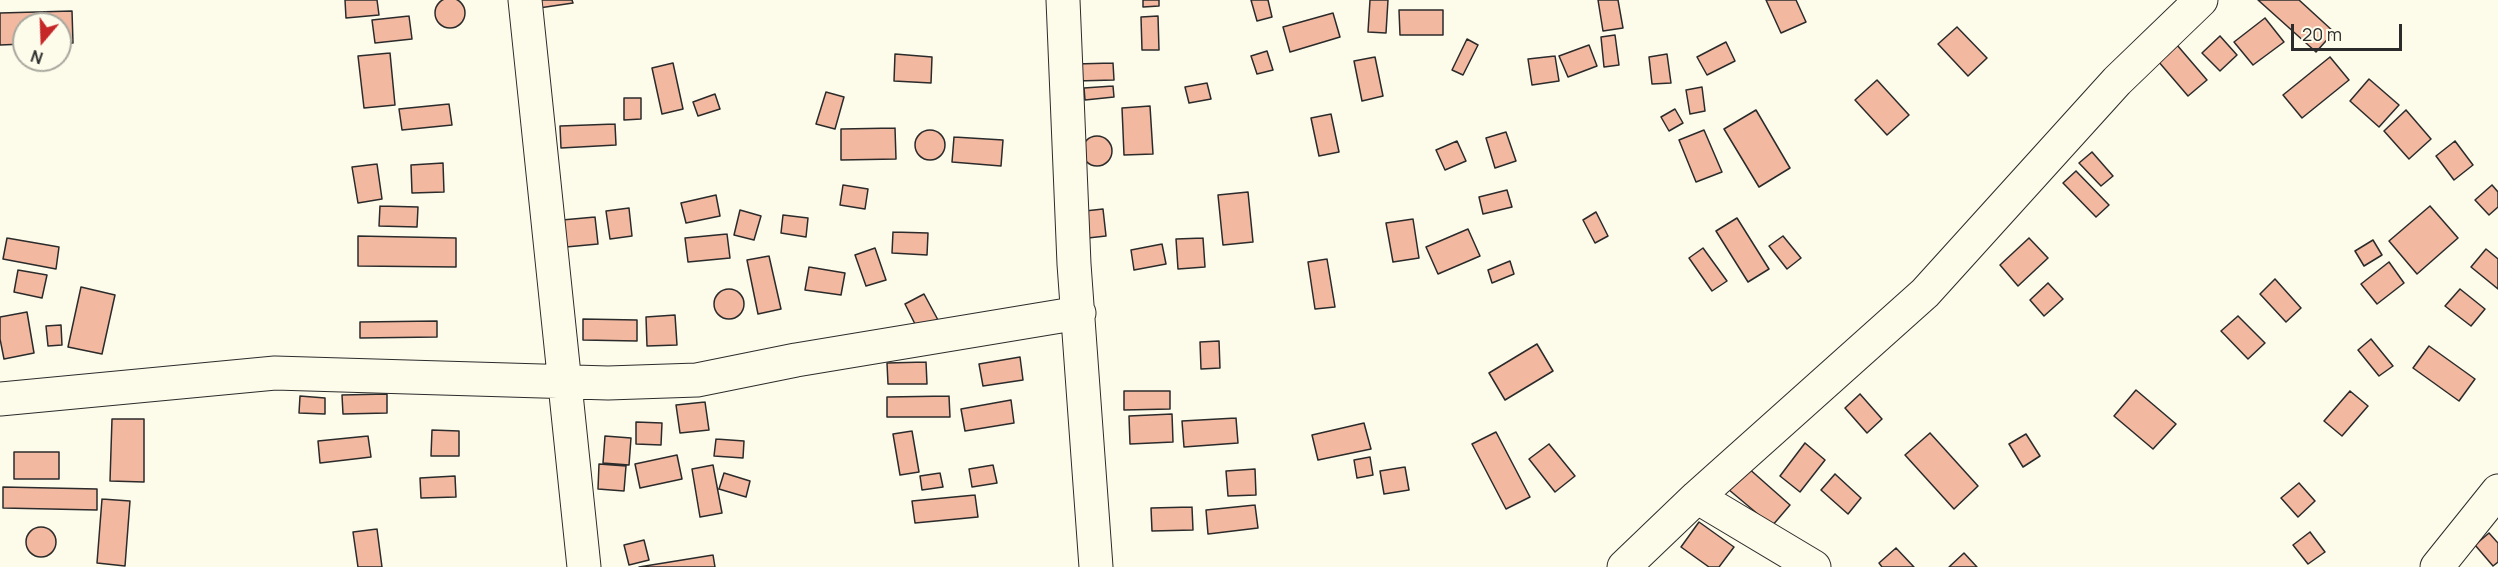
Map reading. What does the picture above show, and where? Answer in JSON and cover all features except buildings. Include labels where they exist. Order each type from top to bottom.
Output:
[{"type":"street","points":[[525,0],[584,567]]},
{"type":"street","points":[[1063,0],[1078,313],[1096,567]]},
{"type":"street","points":[[1624,567],[1697,497],[1925,293],[2117,81],[2201,0]]},
{"type":"street","points":[[0,399],[275,373],[608,383],[697,380],[796,360],[1078,313]]},
{"type":"street","points":[[2437,567],[2498,491]]},
{"type":"street","points":[[1697,497],[1814,567]]}]
